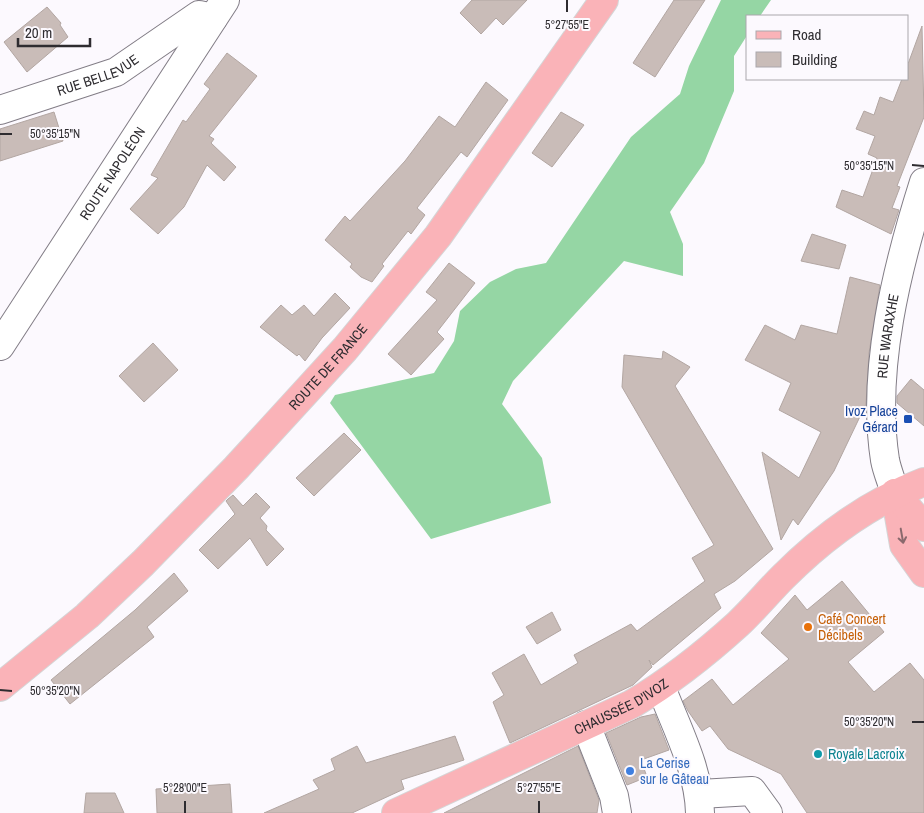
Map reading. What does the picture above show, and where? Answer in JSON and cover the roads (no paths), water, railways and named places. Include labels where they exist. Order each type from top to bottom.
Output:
[{"type":"main road","name":"ROUTE DE FRANCE","points":[[0,687],[87,616],[143,563],[236,468],[345,349],[438,236],[604,0]]},
{"type":"main road","name":"CHAUSSÉE D'IVOZ","points":[[396,813],[632,704],[661,687],[705,653],[810,551],[851,519],[895,493],[924,482]]},
{"type":"main road","points":[[895,493],[924,527]]},
{"type":"main road","points":[[895,493],[904,545],[924,573]]},
{"type":"street","name":"RUE BELLEVUE","points":[[0,110],[116,72],[199,15],[219,9]]},
{"type":"street","name":"ROUTE NAPOLÉON","points":[[0,346],[219,9]]},
{"type":"street","name":"RUE WARAXHE","points":[[895,493],[885,461],[881,411],[883,373],[896,288],[913,217],[924,182]]},
{"type":"street","points":[[661,687],[696,777],[700,804],[752,791],[768,813]]},
{"type":"street","points":[[586,725],[614,796],[617,813]]},
{"type":"place","name":"Ivoz Place Gérard","points":[[908,419]]},
{"type":"place","name":"Café Concert Décibels","points":[[808,627]]},
{"type":"place","name":"Royale Lacroix","points":[[818,754]]},
{"type":"place","name":"La Cerise sur le Gâteau","points":[[630,771]]}]
